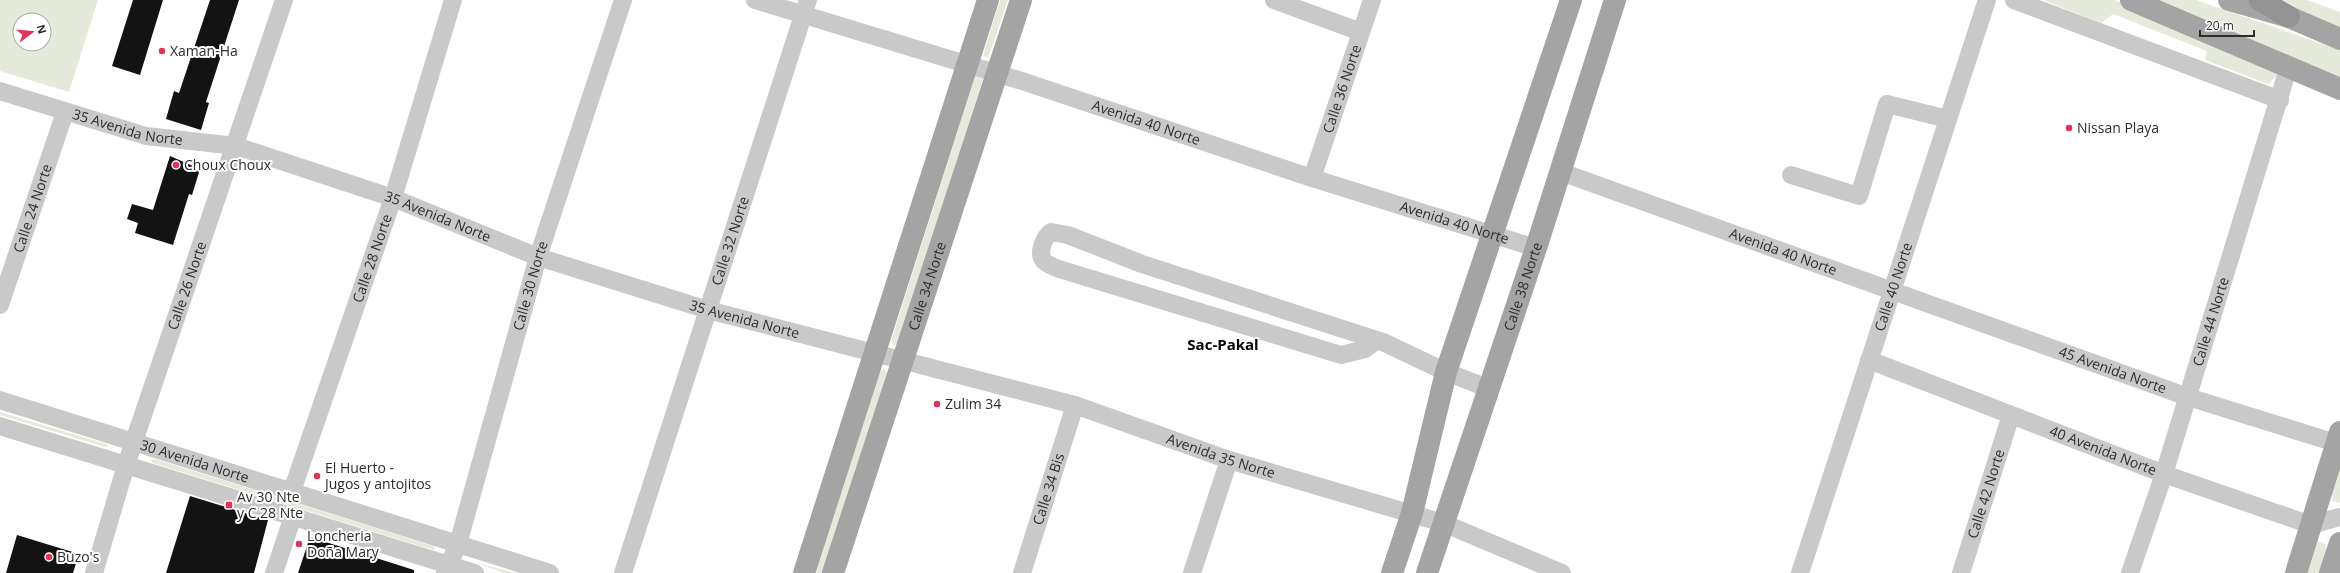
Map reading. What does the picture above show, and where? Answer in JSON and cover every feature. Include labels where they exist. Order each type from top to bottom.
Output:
[{"type":"highway","points":[[2260,0],[2289,17]]},
{"type":"main road","name":"Calle 34 Norte","points":[[804,573],[988,0]]},
{"type":"main road","name":"Calle 34 Norte","points":[[833,573],[1021,0]]},
{"type":"main road","points":[[1392,573],[1412,513],[1446,372],[1571,0]]},
{"type":"main road","name":"Calle 38 Norte","points":[[1427,573],[1490,389],[1615,0]]},
{"type":"main road","points":[[2131,0],[2340,89]]},
{"type":"main road","points":[[2229,0],[2289,17],[2340,39]]},
{"type":"main road","points":[[2296,573],[2338,437]]},
{"type":"main road","points":[[2330,573],[2340,543]]},
{"type":"street","name":"Calle 26 Norte","points":[[94,573],[126,465],[236,146],[284,0]]},
{"type":"street","name":"Calle 28 Norte","points":[[292,491],[393,198],[453,0]]},
{"type":"street","name":"Calle 30 Norte","points":[[446,569],[458,544],[538,257],[623,0]]},
{"type":"street","name":"Avenida 40 Norte","points":[[755,0],[805,8],[967,64],[1312,178],[1536,248]]},
{"type":"street","points":[[1274,0],[1361,32]]},
{"type":"street","name":"Calle 36 Norte","points":[[1312,178],[1372,0]]},
{"type":"street","name":"Calle 40 Norte","points":[[1800,573],[1987,0]]},
{"type":"street","points":[[2014,0],[2280,100]]},
{"type":"street","name":"Calle 32 Norte","points":[[623,573],[805,8]]},
{"type":"street","name":"Calle 44 Norte","points":[[2130,573],[2164,474],[2280,100],[2288,68]]},
{"type":"street","name":"35 Avenida Norte","points":[[0,90],[65,112],[146,136],[236,146],[393,198],[538,257],[708,310],[874,353]]},
{"type":"street","points":[[1790,175],[1859,196],[1887,104],[1948,119]]},
{"type":"street","name":"Calle 24 Norte","points":[[0,306],[65,112]]},
{"type":"street","name":"Avenida 40 Norte","points":[[1560,172],[1892,291]]},
{"type":"street","points":[[1377,340],[1365,349],[1341,355],[1059,269],[1044,261],[1041,247],[1047,234],[1054,231],[1142,264],[1377,340],[1446,372],[1490,389]]},
{"type":"street","name":"45 Avenida Norte","points":[[1892,291],[2188,397],[2338,437]]},
{"type":"street","name":"Avenida 35 Norte","points":[[874,353],[902,362],[1075,405],[1229,460],[1443,523],[1562,573]]},
{"type":"street","name":"40 Avenida Norte","points":[[1869,360],[2164,474],[2311,525]]},
{"type":"street","name":"30 Avenida Norte","points":[[0,400],[550,573]]},
{"type":"street","name":"Calle 34 Bis","points":[[1022,573],[1075,405]]},
{"type":"street","name":"Calle 42 Norte","points":[[1961,573],[2011,415]]},
{"type":"street","name":"30 Avenida Norte","points":[[0,426],[292,516],[446,569],[474,573]]},
{"type":"street","points":[[1192,573],[1229,460]]},
{"type":"street","points":[[274,573],[292,516]]},
{"type":"street","points":[[2311,525],[2340,517]]},
{"type":"green space","points":[[0,0],[98,0],[69,92],[0,71]]},
{"type":"green space","points":[[1000,0],[1008,0],[988,58],[984,56],[984,52]]},
{"type":"green space","points":[[2043,0],[2114,0],[2275,70],[2277,75],[2268,84],[2205,60],[2207,51],[2113,14],[2101,23]]},
{"type":"green space","points":[[2151,0],[2196,0],[2340,50],[2340,81]]},
{"type":"green space","points":[[2275,0],[2307,0],[2340,12],[2340,27]]},
{"type":"green space","points":[[975,77],[983,79],[898,343],[894,346],[891,341]]},
{"type":"green space","points":[[883,369],[887,371],[886,378],[822,573],[815,573],[880,372]]},
{"type":"green space","points":[[0,412],[109,446],[105,447],[0,415]]},
{"type":"green space","points":[[155,459],[433,546],[436,549],[433,550],[153,463],[150,460]]},
{"type":"green space","points":[[2340,470],[2340,503],[2333,501],[2332,494]]},
{"type":"green space","points":[[2318,541],[2325,544],[2326,550],[2319,573],[2305,573],[2314,545]]},
{"type":"green space","points":[[474,562],[516,573],[504,573]]},
{"type":"building","points":[[133,0],[163,0],[140,75],[112,66]]},
{"type":"building","points":[[210,0],[239,0],[206,102],[209,103],[201,130],[166,119],[174,91],[179,93]]},
{"type":"building","points":[[170,156],[200,169],[192,195],[189,194],[173,245],[135,233],[138,223],[127,219],[132,204],[153,210]]},
{"type":"building","points":[[190,496],[268,520],[254,573],[166,573]]},
{"type":"building","points":[[17,535],[79,554],[73,573],[6,573]]},
{"type":"building","points":[[310,537],[414,570],[414,573],[298,573]]},
{"type":"place","name":"Xaman-Ha","points":[[162,51]]},
{"type":"place","name":"Nissan Playa","points":[[2069,128]]},
{"type":"place","name":"Choux Choux","points":[[176,165]]},
{"type":"place","name":"Zulim 34","points":[[937,404]]},
{"type":"place","name":"El Huerto - Jugos y antojitos","points":[[317,476]]},
{"type":"place","name":"Av 30 Nte y C 28 Nte","points":[[229,505]]},
{"type":"place","name":"Loncheria Doña Mary","points":[[299,544]]},
{"type":"place","name":"Buzo's","points":[[49,557]]},
{"type":"district","name":"Sac-Pakal","points":[[1223,345]]}]
